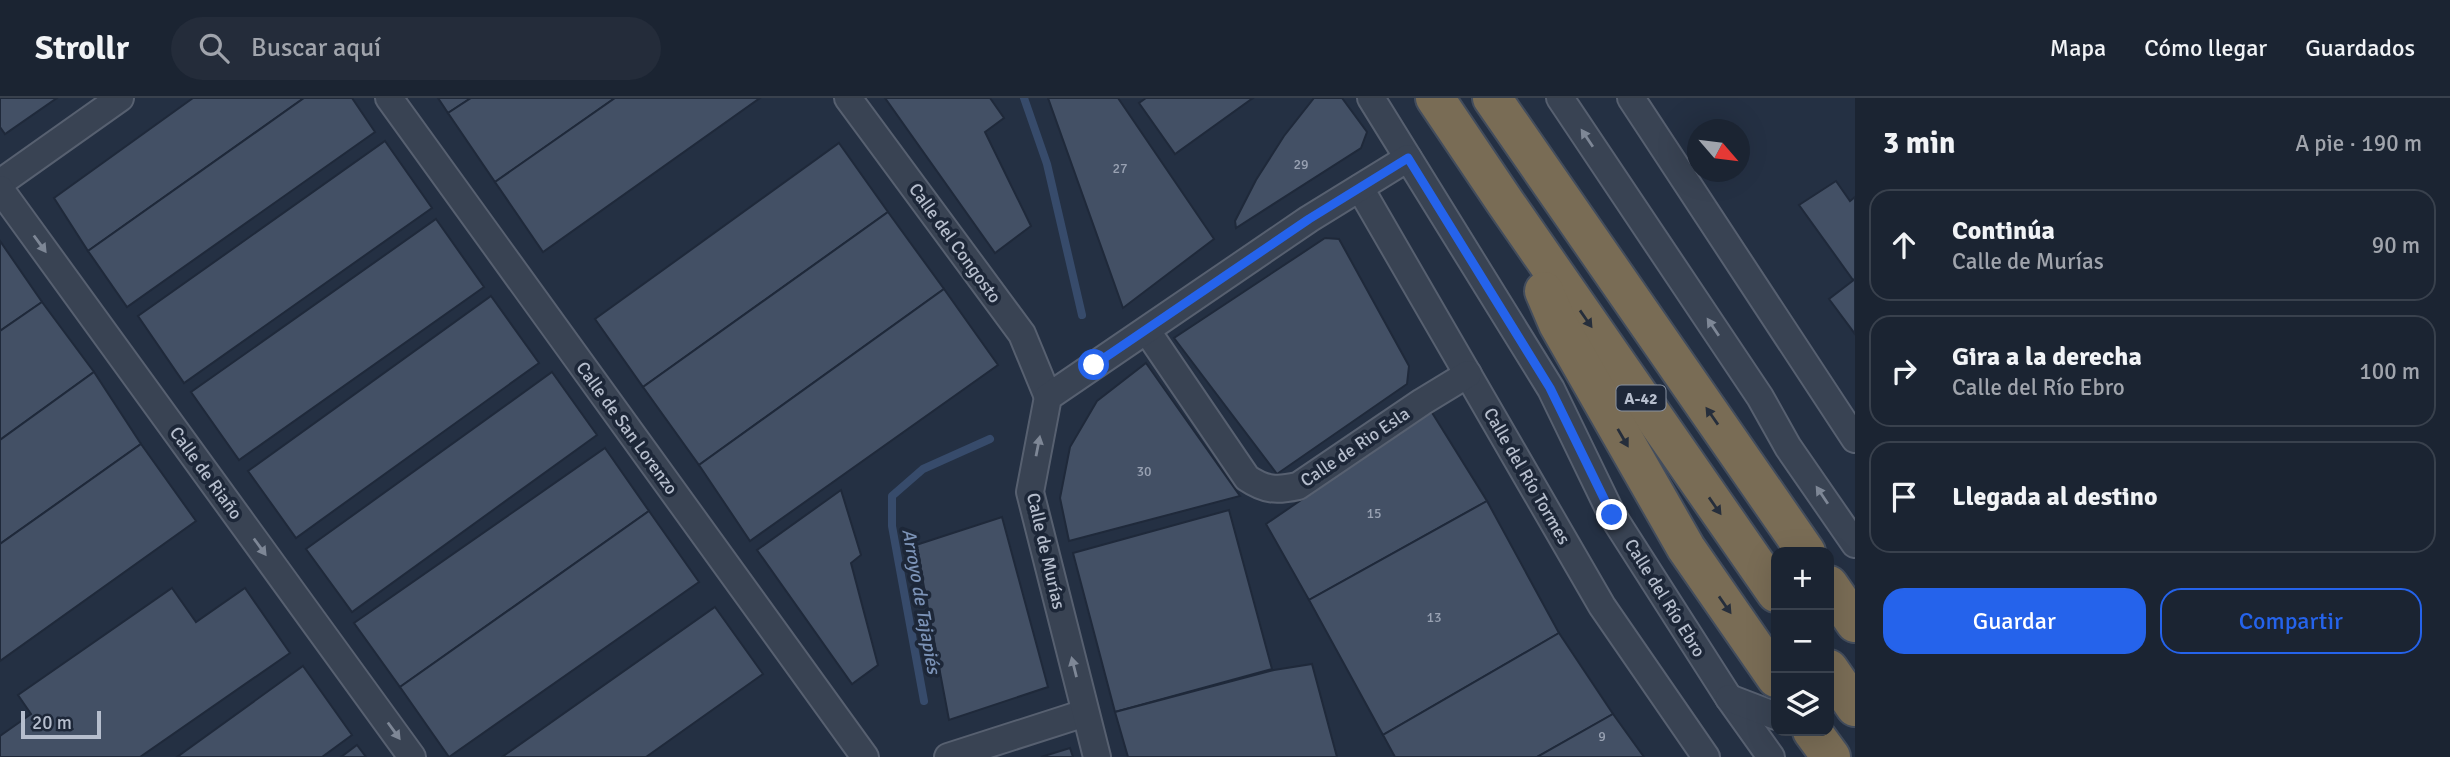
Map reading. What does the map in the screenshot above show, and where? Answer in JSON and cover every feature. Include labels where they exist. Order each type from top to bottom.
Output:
[{"type":"highway","name":"A-42","points":[[1435,98],[1771,586]]},
{"type":"highway","name":"A-42","points":[[1492,98],[1803,547]]},
{"type":"highway","points":[[1516,98],[1564,202]]},
{"type":"highway","points":[[1505,202],[1558,324],[1686,548],[1773,673]]},
{"type":"highway","points":[[1834,592],[1855,623]]},
{"type":"highway","points":[[1832,673],[1855,707]]},
{"type":"highway","points":[[1815,736],[1828,757]]},
{"type":"street","points":[[0,183],[120,98]]},
{"type":"street","name":"Calle de San Lorenzo","points":[[389,98],[865,757]]},
{"type":"street","name":"Calle del Congosto","points":[[848,98],[1022,334],[1048,397]]},
{"type":"street","name":"Calle del Río Ebro","points":[[1371,98],[1550,388],[1612,515],[1770,757]]},
{"type":"street","points":[[1560,98],[1760,397],[1788,447],[1855,544]]},
{"type":"street","points":[[1631,98],[1855,439]]},
{"type":"street","points":[[1048,397],[1309,219],[1408,158]]},
{"type":"street","name":"Calle del Río Tormes","points":[[1360,188],[1602,606],[1706,757]]},
{"type":"street","name":"Calle de Riaño","points":[[0,189],[412,757]]},
{"type":"street","name":"Calle de Rio Esla","points":[[1147,331],[1247,478],[1261,487],[1278,491],[1298,486],[1468,374]]},
{"type":"street","name":"Calle de Murías","points":[[1048,397],[1030,492],[1097,757]]},
{"type":"street","points":[[1729,698],[1771,714]]},
{"type":"street","points":[[948,757],[1085,713]]},
{"type":"street","points":[[1803,736],[1828,757]]},
{"type":"building","points":[[0,98],[57,98],[5,134],[0,127]]},
{"type":"building","points":[[193,98],[304,98],[88,251],[54,198]]},
{"type":"building","points":[[304,98],[352,98],[375,132],[127,307],[88,251]]},
{"type":"building","points":[[438,98],[471,98],[448,113]]},
{"type":"building","points":[[471,98],[615,98],[495,182],[448,113]]},
{"type":"building","points":[[615,98],[760,98],[543,252],[495,182]]},
{"type":"building","points":[[885,98],[990,98],[1004,118],[985,132],[1031,226],[995,253]]},
{"type":"building","points":[[1048,98],[1118,98],[1214,239],[1123,308]]},
{"type":"building","points":[[1146,98],[1253,98],[1175,154],[1139,103]]},
{"type":"building","points":[[1314,98],[1342,98],[1367,132],[1361,148],[1236,228],[1235,221],[1256,180],[1284,136]]},
{"type":"building","points":[[385,141],[432,208],[184,383],[138,316]]},
{"type":"building","points":[[839,143],[888,212],[643,387],[595,319]]},
{"type":"building","points":[[1836,181],[1850,201],[1855,197],[1853,280],[1799,205]]},
{"type":"building","points":[[888,212],[944,289],[699,465],[643,387]]},
{"type":"building","points":[[436,219],[484,287],[239,460],[191,392]]},
{"type":"building","points":[[1325,238],[1339,239],[1409,366],[1407,384],[1277,474],[1174,338]]},
{"type":"building","points":[[0,241],[42,302],[0,331]]},
{"type":"building","points":[[1855,279],[1855,334],[1829,299]]},
{"type":"building","points":[[944,289],[998,365],[750,541],[699,465]]},
{"type":"building","points":[[491,296],[539,363],[296,538],[248,471]]},
{"type":"building","points":[[42,302],[94,372],[0,440],[0,331]]},
{"type":"building","points":[[1146,363],[1240,496],[1069,541],[1060,498],[1070,447],[1097,401]]},
{"type":"building","points":[[94,372],[141,444],[0,544],[0,440]]},
{"type":"building","points":[[552,372],[597,435],[352,612],[306,549]]},
{"type":"building","points":[[1431,411],[1487,501],[1309,600],[1266,524]]},
{"type":"building","points":[[141,444],[196,521],[0,661],[0,544]]},
{"type":"building","points":[[605,448],[649,511],[400,687],[354,623]]},
{"type":"building","points":[[841,490],[861,555],[851,563],[878,665],[852,684],[757,550]]},
{"type":"building","points":[[1487,501],[1559,633],[1383,735],[1309,600]]},
{"type":"building","points":[[1229,510],[1272,669],[1115,712],[1073,553]]},
{"type":"building","points":[[649,511],[699,582],[449,757],[400,687]]},
{"type":"building","points":[[1002,517],[1048,687],[949,720],[916,545]]},
{"type":"building","points":[[172,588],[196,622],[245,588],[290,653],[140,757],[0,757],[0,736],[31,714],[18,695]]},
{"type":"building","points":[[715,607],[763,674],[646,757],[502,757]]},
{"type":"building","points":[[1559,633],[1613,714],[1537,757],[1395,757],[1383,735]]},
{"type":"building","points":[[1312,664],[1337,757],[1128,757],[1115,712],[1274,670]]},
{"type":"building","points":[[303,666],[352,735],[322,757],[177,757]]},
{"type":"building","points":[[1613,714],[1644,757],[1537,757]]},
{"type":"building","points":[[357,745],[366,757],[341,757]]},
{"type":"building","points":[[1070,748],[1073,757],[1041,757]]},
{"type":"waterway","name":"Arroyo de Tajapiés","points":[[1024,98],[1047,164],[1082,315]]},
{"type":"waterway","name":"Arroyo de Tajapiés","points":[[924,701],[892,526],[892,496],[923,469],[990,439]]},
{"type":"route","points":[[1094,365],[1309,219],[1408,158],[1550,388],[1612,515]]}]
